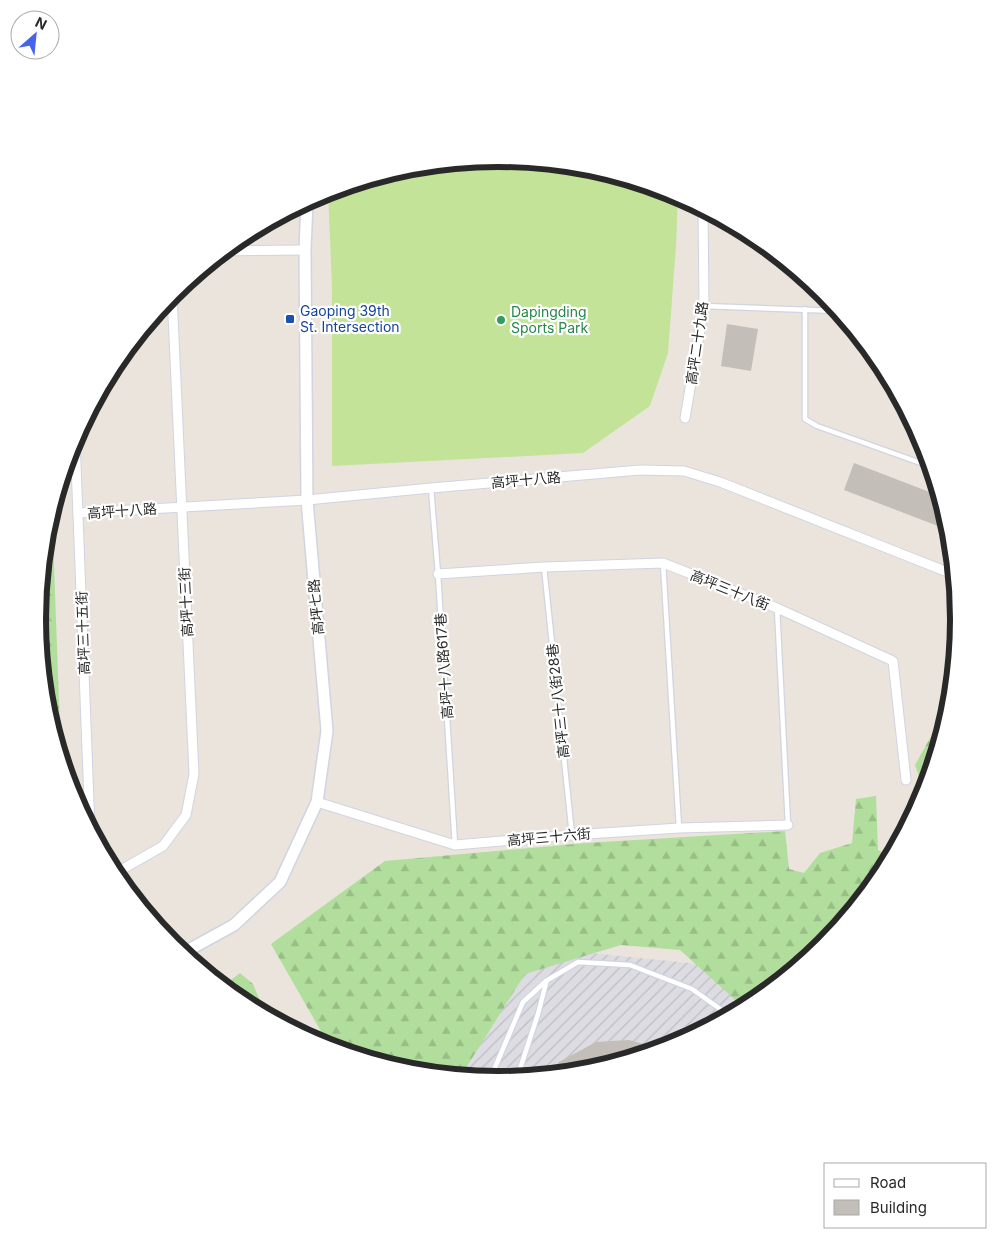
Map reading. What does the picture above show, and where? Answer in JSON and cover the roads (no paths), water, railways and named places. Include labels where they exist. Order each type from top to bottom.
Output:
[{"type":"street","name":"高坪七路","points":[[190,949],[234,925],[280,882],[317,802],[327,731],[307,500],[305,250],[307,209]]},
{"type":"street","name":"高坪二十九路","points":[[686,418],[704,306],[703,215]]},
{"type":"street","points":[[235,252],[305,250]]},
{"type":"street","name":"高坪十三街","points":[[122,870],[163,846],[186,815],[194,774],[172,306]]},
{"type":"street","name":"高坪三十五街","points":[[76,459],[86,803]]},
{"type":"street","name":"高坪十八路","points":[[78,514],[307,500],[640,470],[684,471],[720,482],[948,572]]},
{"type":"street","name":"高坪三十八街","points":[[438,574],[544,567],[663,563],[777,608],[893,661],[906,780]]},
{"type":"street","name":"高坪三十六街","points":[[317,802],[455,845],[679,828],[788,825]]},
{"type":"lane","points":[[704,306],[829,310]]},
{"type":"lane","points":[[805,309],[805,419],[817,426],[923,463]]},
{"type":"lane","name":"高坪十八路617巷","points":[[431,488],[455,845]]},
{"type":"lane","points":[[663,563],[679,828]]},
{"type":"lane","name":"高坪三十八街28巷","points":[[544,567],[572,835]]},
{"type":"lane","points":[[777,608],[788,825]]},
{"type":"lane","points":[[493,1071],[523,1002],[546,981],[578,962],[630,965],[692,989],[724,1012]]},
{"type":"lane","points":[[520,1070],[538,1014],[546,981]]},
{"type":"place","name":"Gaoping 39th St. Intersection","points":[[290,319]]},
{"type":"place","name":"Dapingding Sports Park","points":[[501,320]]}]
